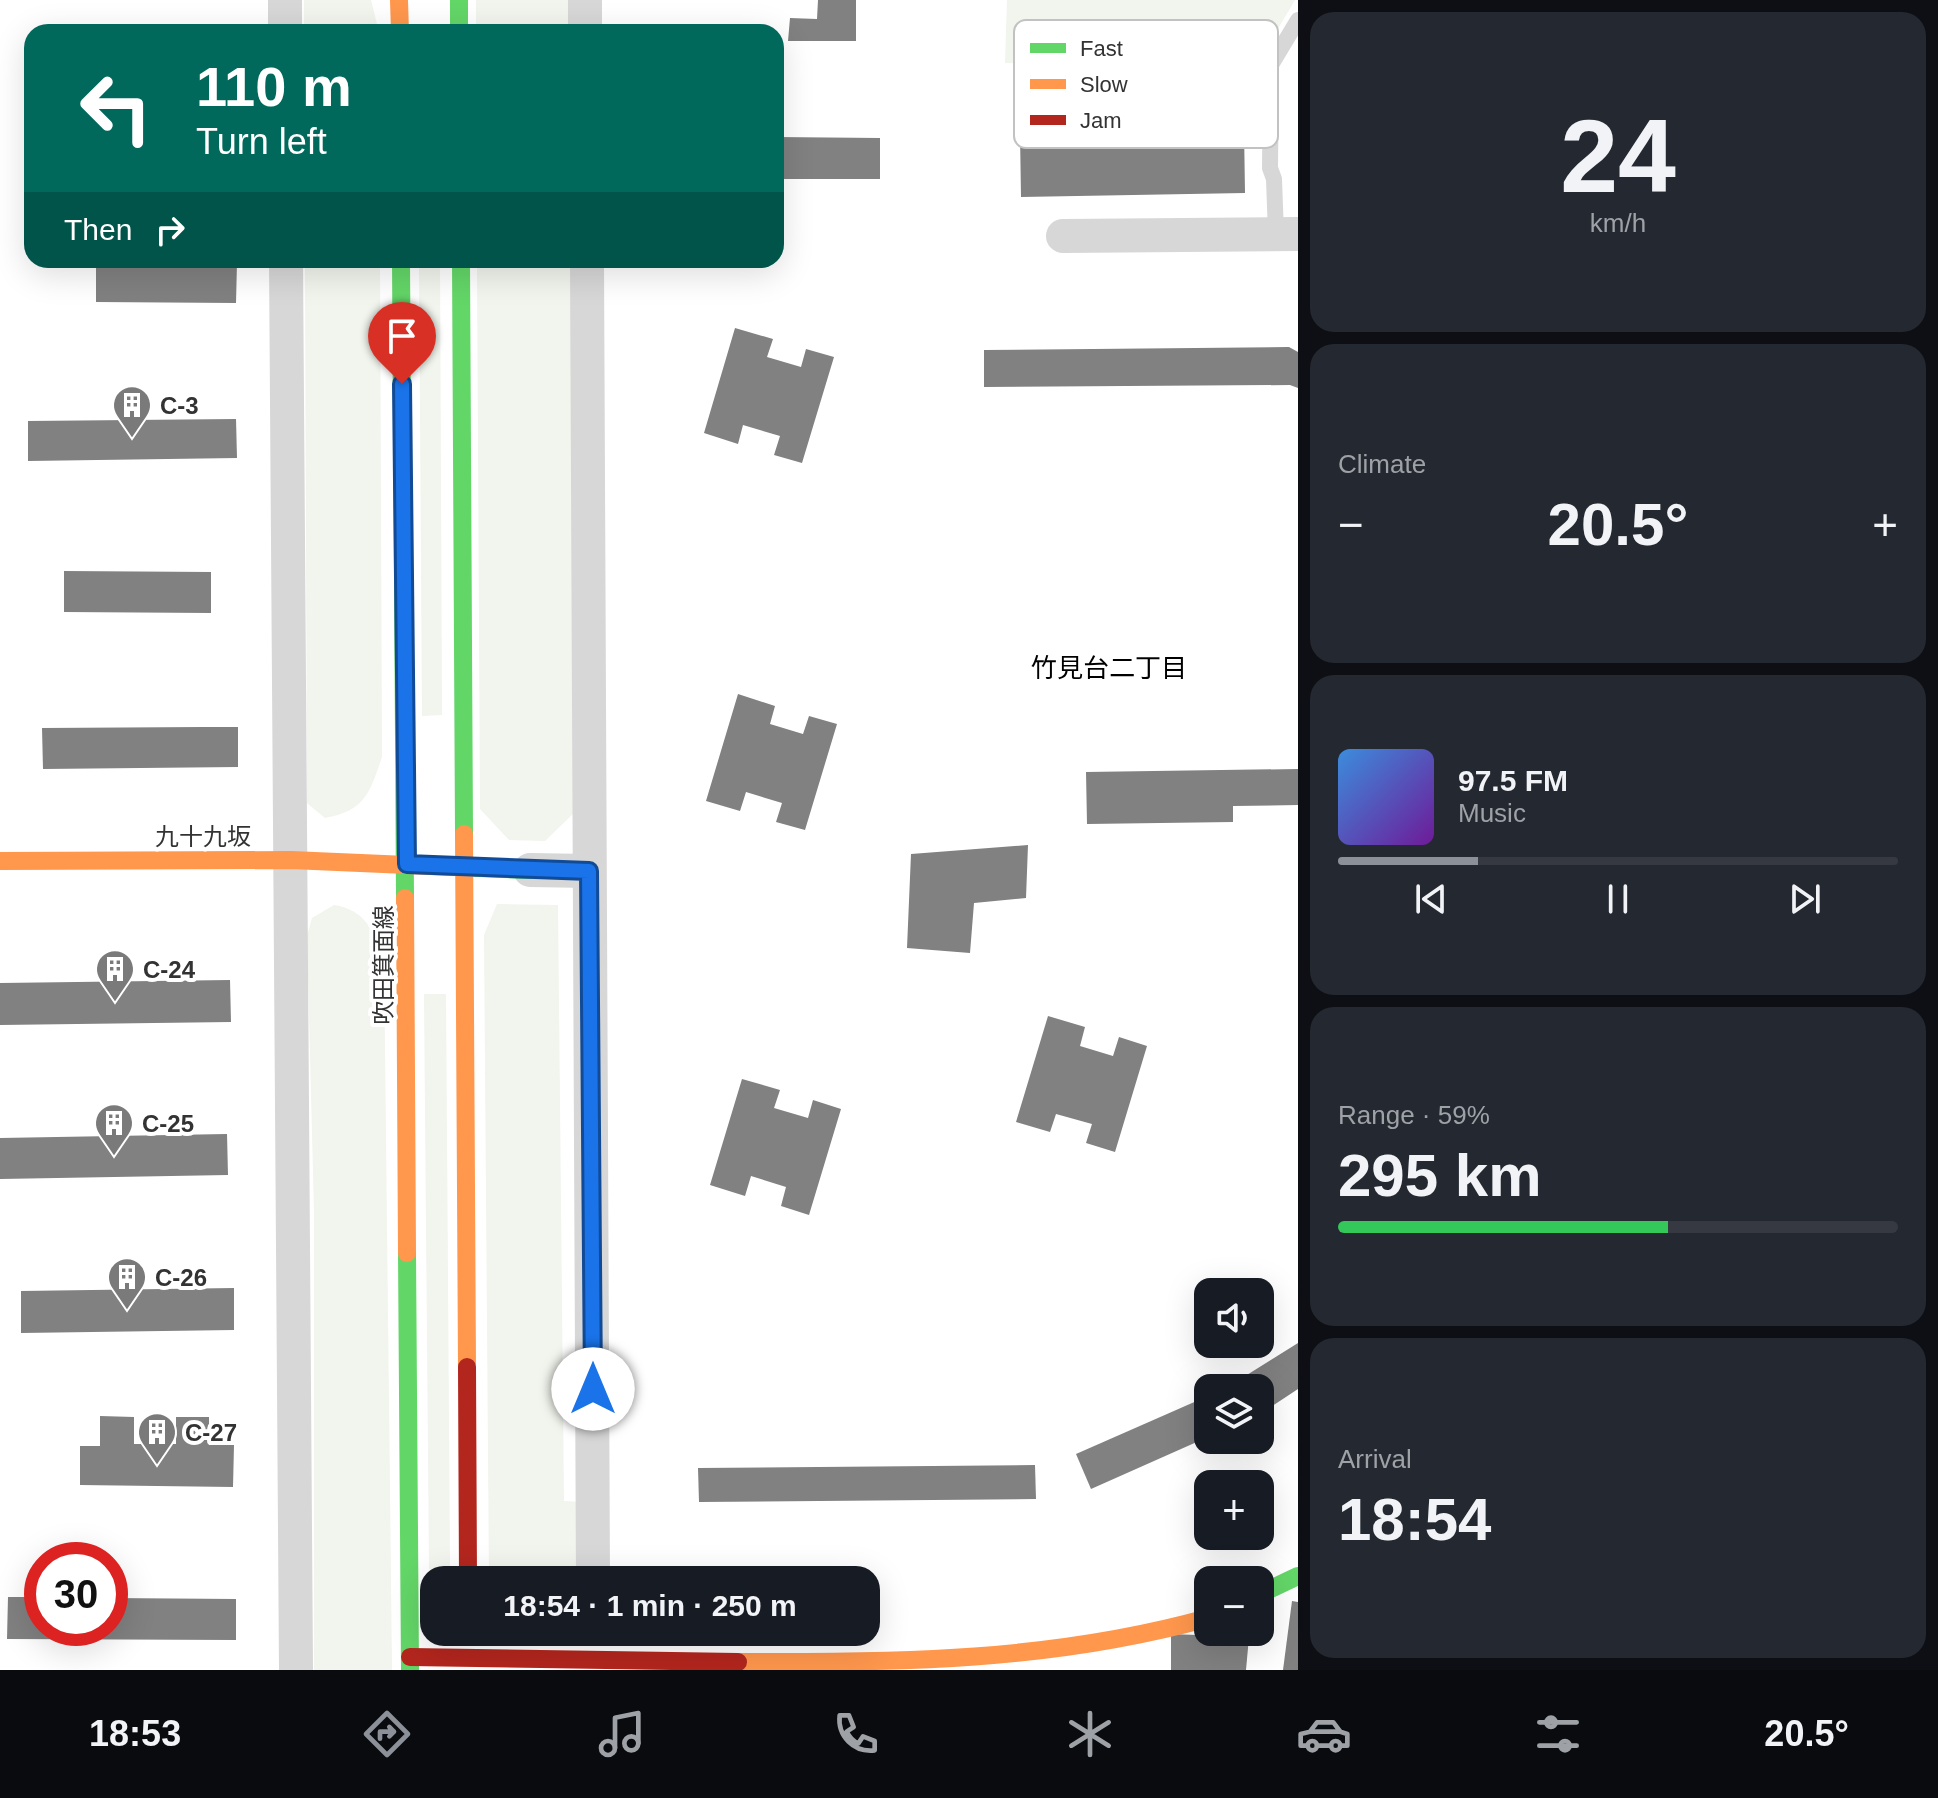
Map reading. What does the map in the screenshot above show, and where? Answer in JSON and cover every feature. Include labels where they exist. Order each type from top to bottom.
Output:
[{"type":"main road","points":[[399,0],[400,24]]},
{"type":"main road","points":[[459,0],[459,24]]},
{"type":"main road","name":"吹田箕面線","points":[[401,268],[410,1663]]},
{"type":"main road","points":[[461,268],[468,1566]]},
{"type":"main road","name":"九十九坂","points":[[0,861],[291,860],[530,870]]},
{"type":"main road","points":[[1274,1587],[1298,1576]]},
{"type":"main road","points":[[410,1663],[467,1658],[677,1662],[1020,1658],[1124,1642],[1194,1622]]},
{"type":"street","points":[[285,0],[285,24]]},
{"type":"street","points":[[585,0],[585,24]]},
{"type":"street","points":[[1063,236],[1287,234]]},
{"type":"street","points":[[286,268],[296,1670]]},
{"type":"street","points":[[587,268],[593,1566]]},
{"type":"street","points":[[530,870],[589,871]]},
{"type":"lane","points":[[1278,53],[1298,20]]},
{"type":"lane","points":[[1270,148],[1270,168],[1287,234]]},
{"type":"shaded area","points":[[304,0],[371,0],[377,24],[304,24]]},
{"type":"shaded area","points":[[476,0],[571,0],[571,24],[476,24]]},
{"type":"shaded area","points":[[1007,0],[1295,0],[1278,29],[1278,20],[1014,20],[1014,63],[1005,63]]},
{"type":"shaded area","points":[[305,268],[380,268],[382,757],[369,790],[349,810],[325,818],[307,803]]},
{"type":"shaded area","points":[[419,268],[440,268],[442,715],[422,716]]},
{"type":"shaded area","points":[[477,268],[573,268],[578,809],[545,841],[509,840],[480,809]]},
{"type":"shaded area","points":[[497,904],[558,905],[564,1501],[583,1502],[582,1566],[489,1566],[484,935]]},
{"type":"shaded area","points":[[334,905],[353,912],[367,923],[384,958],[392,1670],[314,1670],[314,1211],[307,936],[312,918]]},
{"type":"shaded area","points":[[424,994],[446,994],[450,1566],[429,1566]]},
{"type":"building","points":[[818,0],[856,0],[856,41],[788,41],[790,18],[817,19]]},
{"type":"building","points":[[784,137],[880,138],[880,179],[784,179]]},
{"type":"building","points":[[1020,148],[1244,148],[1245,193],[1021,197]]},
{"type":"building","points":[[96,268],[237,268],[236,303],[96,302]]},
{"type":"building","points":[[735,328],[773,339],[767,357],[801,367],[806,349],[834,357],[802,463],[774,455],[780,436],[743,425],[738,444],[704,433]]},
{"type":"building","points":[[1289,347],[1298,352],[1298,388],[1290,385],[984,387],[984,350]]},
{"type":"building","name":"C-3","points":[[236,419],[237,458],[28,461],[28,421]]},
{"type":"building","points":[[64,571],[211,572],[211,613],[64,612]]},
{"type":"building","points":[[738,694],[775,706],[770,724],[803,734],[809,716],[837,724],[805,830],[776,822],[782,803],[746,792],[740,811],[706,801]]},
{"type":"building","points":[[238,727],[238,767],[43,769],[42,728]]},
{"type":"building","points":[[1298,769],[1298,805],[1233,806],[1233,822],[1087,824],[1086,772]]},
{"type":"building","points":[[1028,845],[1026,898],[974,903],[970,953],[907,948],[911,854]]},
{"type":"building","name":"C-24","points":[[230,980],[231,1022],[0,1025],[0,983]]},
{"type":"building","points":[[1048,1016],[1085,1027],[1080,1046],[1113,1056],[1119,1037],[1147,1046],[1115,1152],[1086,1143],[1092,1124],[1056,1114],[1050,1132],[1016,1122]]},
{"type":"building","points":[[742,1079],[780,1090],[774,1108],[808,1118],[813,1100],[841,1109],[809,1215],[781,1206],[786,1187],[751,1176],[745,1196],[710,1185]]},
{"type":"building","name":"C-25","points":[[227,1134],[228,1175],[0,1179],[0,1138]]},
{"type":"building","name":"C-26","points":[[234,1288],[234,1330],[21,1333],[21,1291]]},
{"type":"building","points":[[1298,1343],[1298,1389],[1274,1405],[1274,1374],[1248,1374]]},
{"type":"building","points":[[1194,1402],[1194,1443],[1091,1489],[1076,1454]]},
{"type":"building","name":"C-27","points":[[100,1416],[134,1417],[134,1444],[176,1444],[176,1417],[209,1417],[209,1445],[234,1445],[233,1487],[80,1485],[80,1446],[100,1446]]},
{"type":"building","points":[[1035,1465],[1036,1499],[699,1502],[698,1468]]},
{"type":"building","points":[[8,1597],[24,1597],[24,1639],[7,1639]]},
{"type":"building","points":[[128,1598],[236,1599],[236,1640],[128,1640]]},
{"type":"building","points":[[1292,1601],[1298,1602],[1298,1670],[1283,1670]]},
{"type":"building","points":[[1171,1634],[1194,1635],[1194,1646],[1248,1646],[1246,1670],[1171,1670]]},
{"type":"traffic: fast","points":[[459,0],[459,24]]},
{"type":"traffic: fast","points":[[401,268],[405,898]]},
{"type":"traffic: fast","points":[[461,268],[464,834]]},
{"type":"traffic: fast","points":[[430,866],[530,870]]},
{"type":"traffic: fast","points":[[407,1253],[410,1670]]},
{"type":"traffic: fast","points":[[1274,1587],[1298,1576]]},
{"type":"traffic: slow","points":[[399,0],[400,24]]},
{"type":"traffic: slow","points":[[464,834],[467,1367]]},
{"type":"traffic: slow","points":[[0,861],[291,860],[430,866]]},
{"type":"traffic: slow","points":[[405,898],[407,1253]]},
{"type":"traffic: slow","points":[[738,1662],[916,1660],[1033,1651],[1092,1643],[1194,1621]]},
{"type":"traffic: jam","points":[[467,1367],[468,1566]]},
{"type":"traffic: jam","points":[[410,1657],[738,1662]]},
{"type":"place","name":"C-3","points":[[132,439]]},
{"type":"place","name":"C-24","points":[[115,1003]]},
{"type":"place","name":"C-25","points":[[114,1157]]},
{"type":"place","name":"C-26","points":[[127,1311]]},
{"type":"place","name":"C-27","points":[[157,1466]]},
{"type":"district","name":"竹見台二丁目","points":[[1109,668]]},
{"type":"route","points":[[402,384],[407,864],[589,871],[593,1389]]}]
